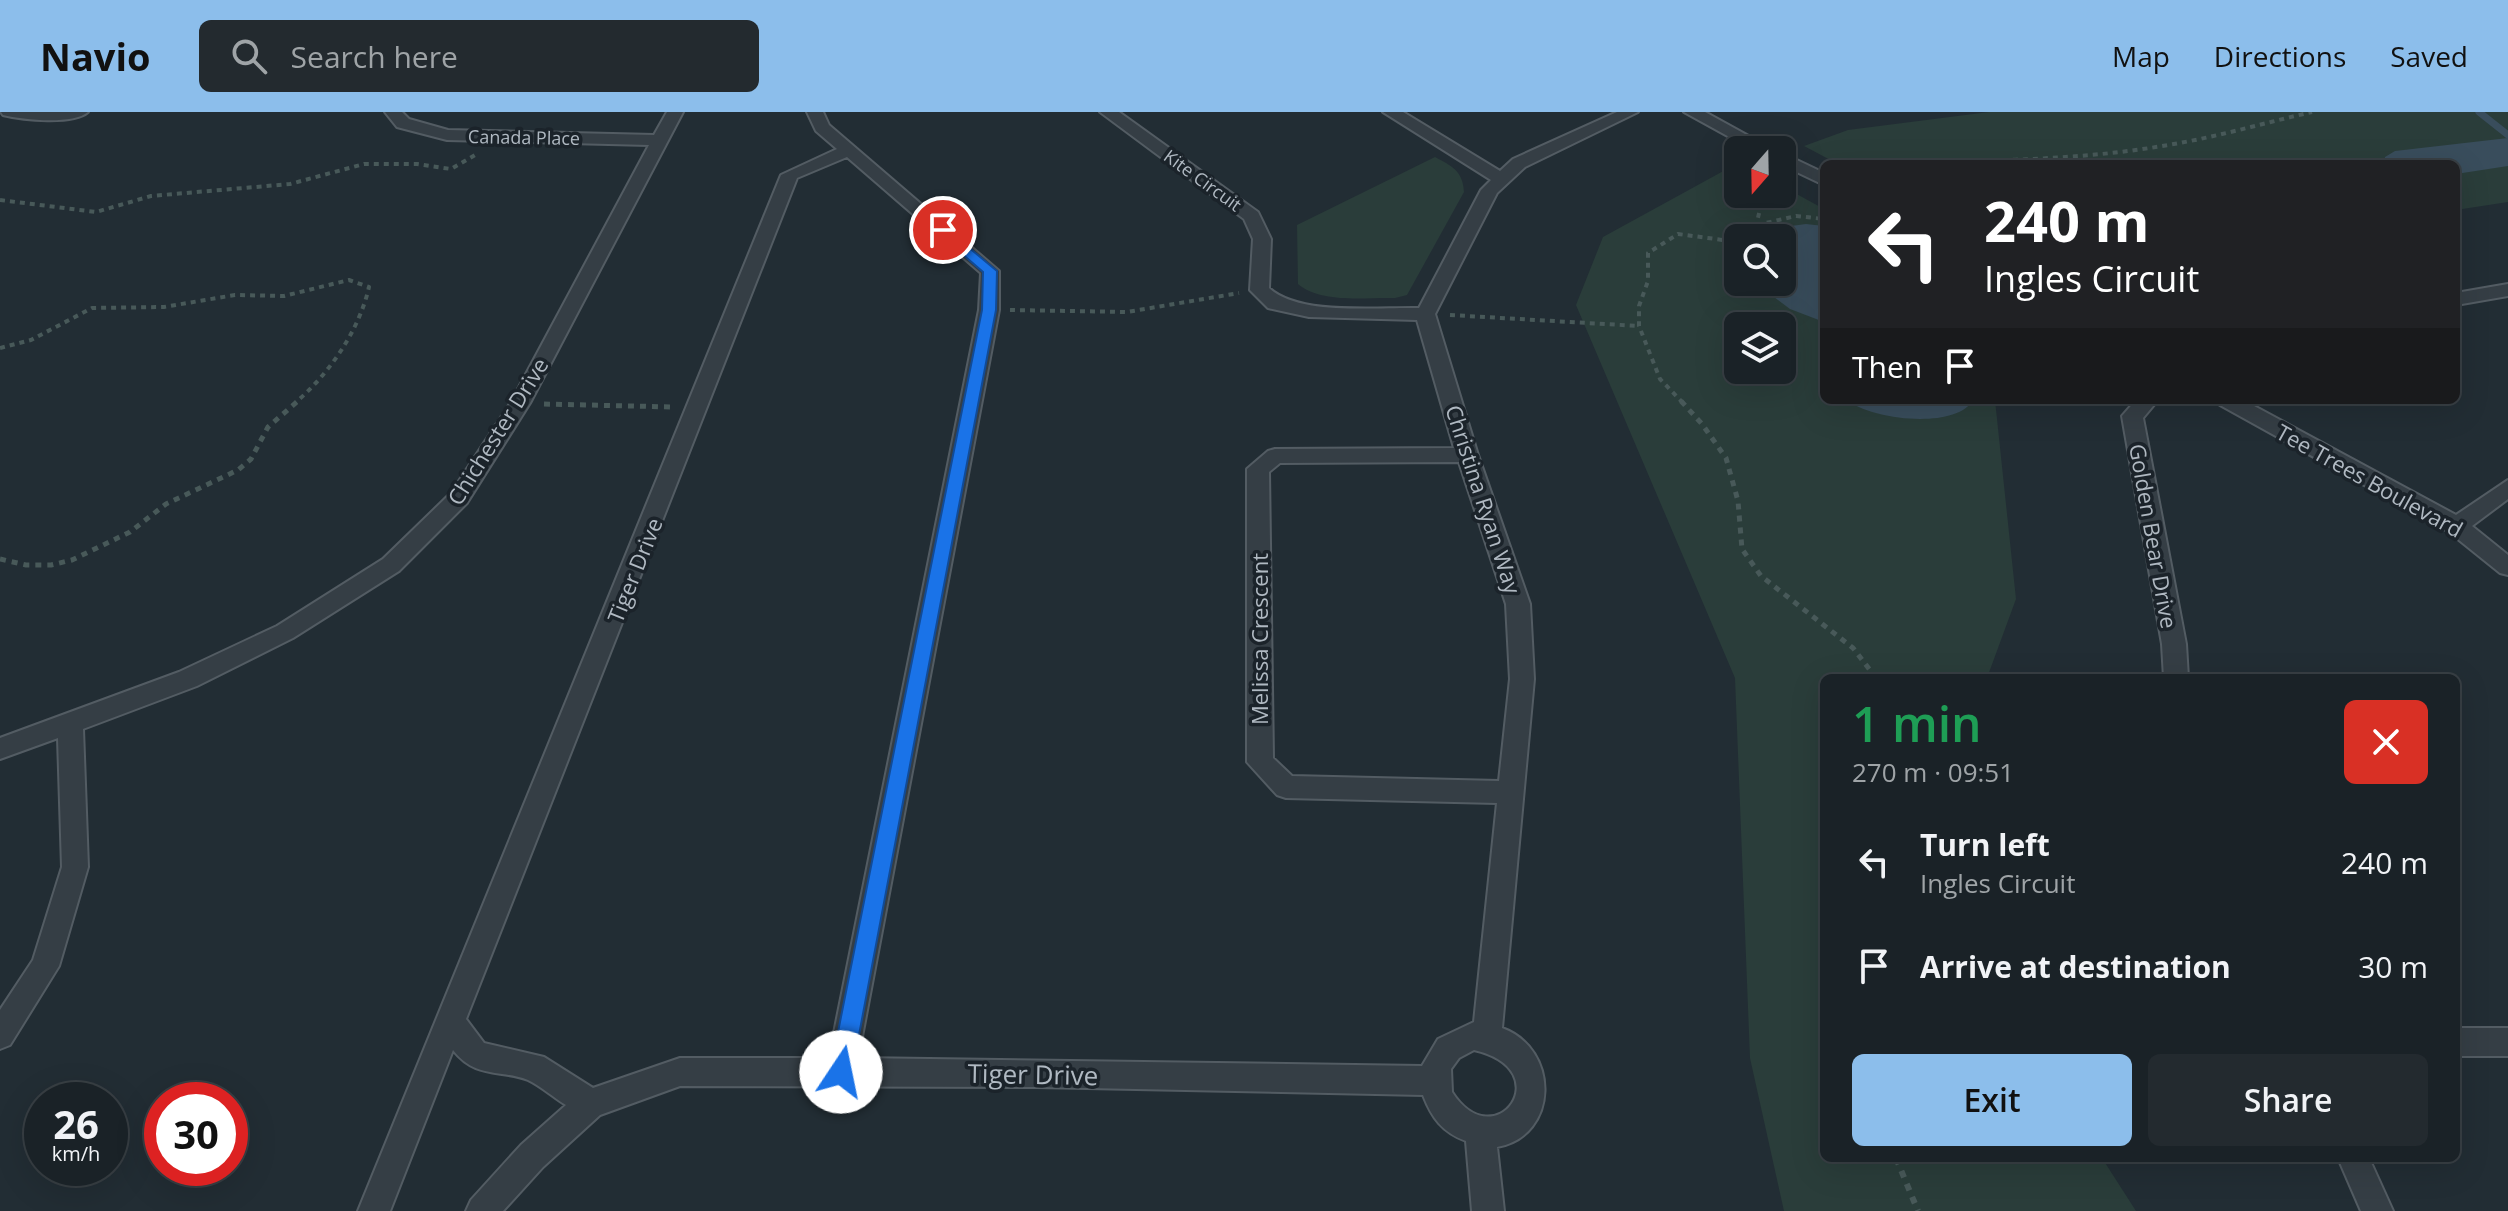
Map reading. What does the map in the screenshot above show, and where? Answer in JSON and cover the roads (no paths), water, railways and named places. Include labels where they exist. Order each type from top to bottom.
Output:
[{"type":"street","points":[[9,112],[27,116],[80,112]]},
{"type":"street","name":"Canada Place","points":[[393,112],[403,123],[447,135],[661,140]]},
{"type":"street","name":"Chichester Drive","points":[[0,749],[188,679],[285,632],[391,565],[459,498],[520,403],[675,112]]},
{"type":"street","points":[[815,112],[822,127],[990,271],[989,310],[841,1072]]},
{"type":"street","name":"Kite Circuit","points":[[1108,112],[1252,216],[1262,239],[1259,290],[1275,304],[1309,311],[1425,314]]},
{"type":"street","points":[[1391,112],[1501,179]]},
{"type":"street","points":[[1425,314],[1490,190],[1501,179],[1519,163],[1630,112]]},
{"type":"street","points":[[1692,112],[1739,136]]},
{"type":"street","name":"Tiger Drive","points":[[374,1211],[790,175],[848,150]]},
{"type":"street","points":[[1796,165],[1820,178]]},
{"type":"street","points":[[2460,298],[2508,290]]},
{"type":"street","name":"Christina Ryan Way","points":[[1425,314],[1467,455],[1518,604],[1522,679],[1487,1037]]},
{"type":"street","name":"Golden Bear Drive","points":[[2144,404],[2132,416],[2174,644],[2176,674]]},
{"type":"street","name":"Tee Trees Boulevard","points":[[2234,404],[2457,526],[2508,567]]},
{"type":"street","name":"Melissa Crescent","points":[[1467,455],[1275,456],[1258,469],[1260,762],[1286,787],[1511,792]]},
{"type":"street","points":[[2457,526],[2508,488]]},
{"type":"street","points":[[0,1035],[45,966],[75,867],[70,724]]},
{"type":"street","points":[[450,1022],[474,1053],[489,1059],[534,1067],[590,1104]]},
{"type":"street","points":[[1474,1036],[1487,1037],[1506,1043],[1521,1056],[1531,1073],[1533,1092],[1529,1110],[1517,1123],[1500,1131],[1480,1131],[1466,1127],[1443,1108],[1434,1081],[1441,1056],[1449,1046],[1474,1036]]},
{"type":"street","points":[[2460,1042],[2508,1042]]},
{"type":"street","name":"Tiger Drive","points":[[482,1211],[532,1156],[590,1104],[680,1072],[1434,1081]]},
{"type":"street","points":[[1480,1131],[1488,1211]]},
{"type":"street","points":[[2355,1162],[2377,1211]]},
{"type":"water","points":[[2508,138],[2508,166],[2460,173],[2460,160],[2385,160],[2395,151]]},
{"type":"water","points":[[1796,225],[1820,226],[1820,320],[1790,309],[1773,296],[1796,296]]},
{"type":"water","points":[[1854,404],[1969,404],[1950,415],[1913,419],[1874,413]]},
{"type":"waterway","points":[[2479,112],[2508,135]]}]
